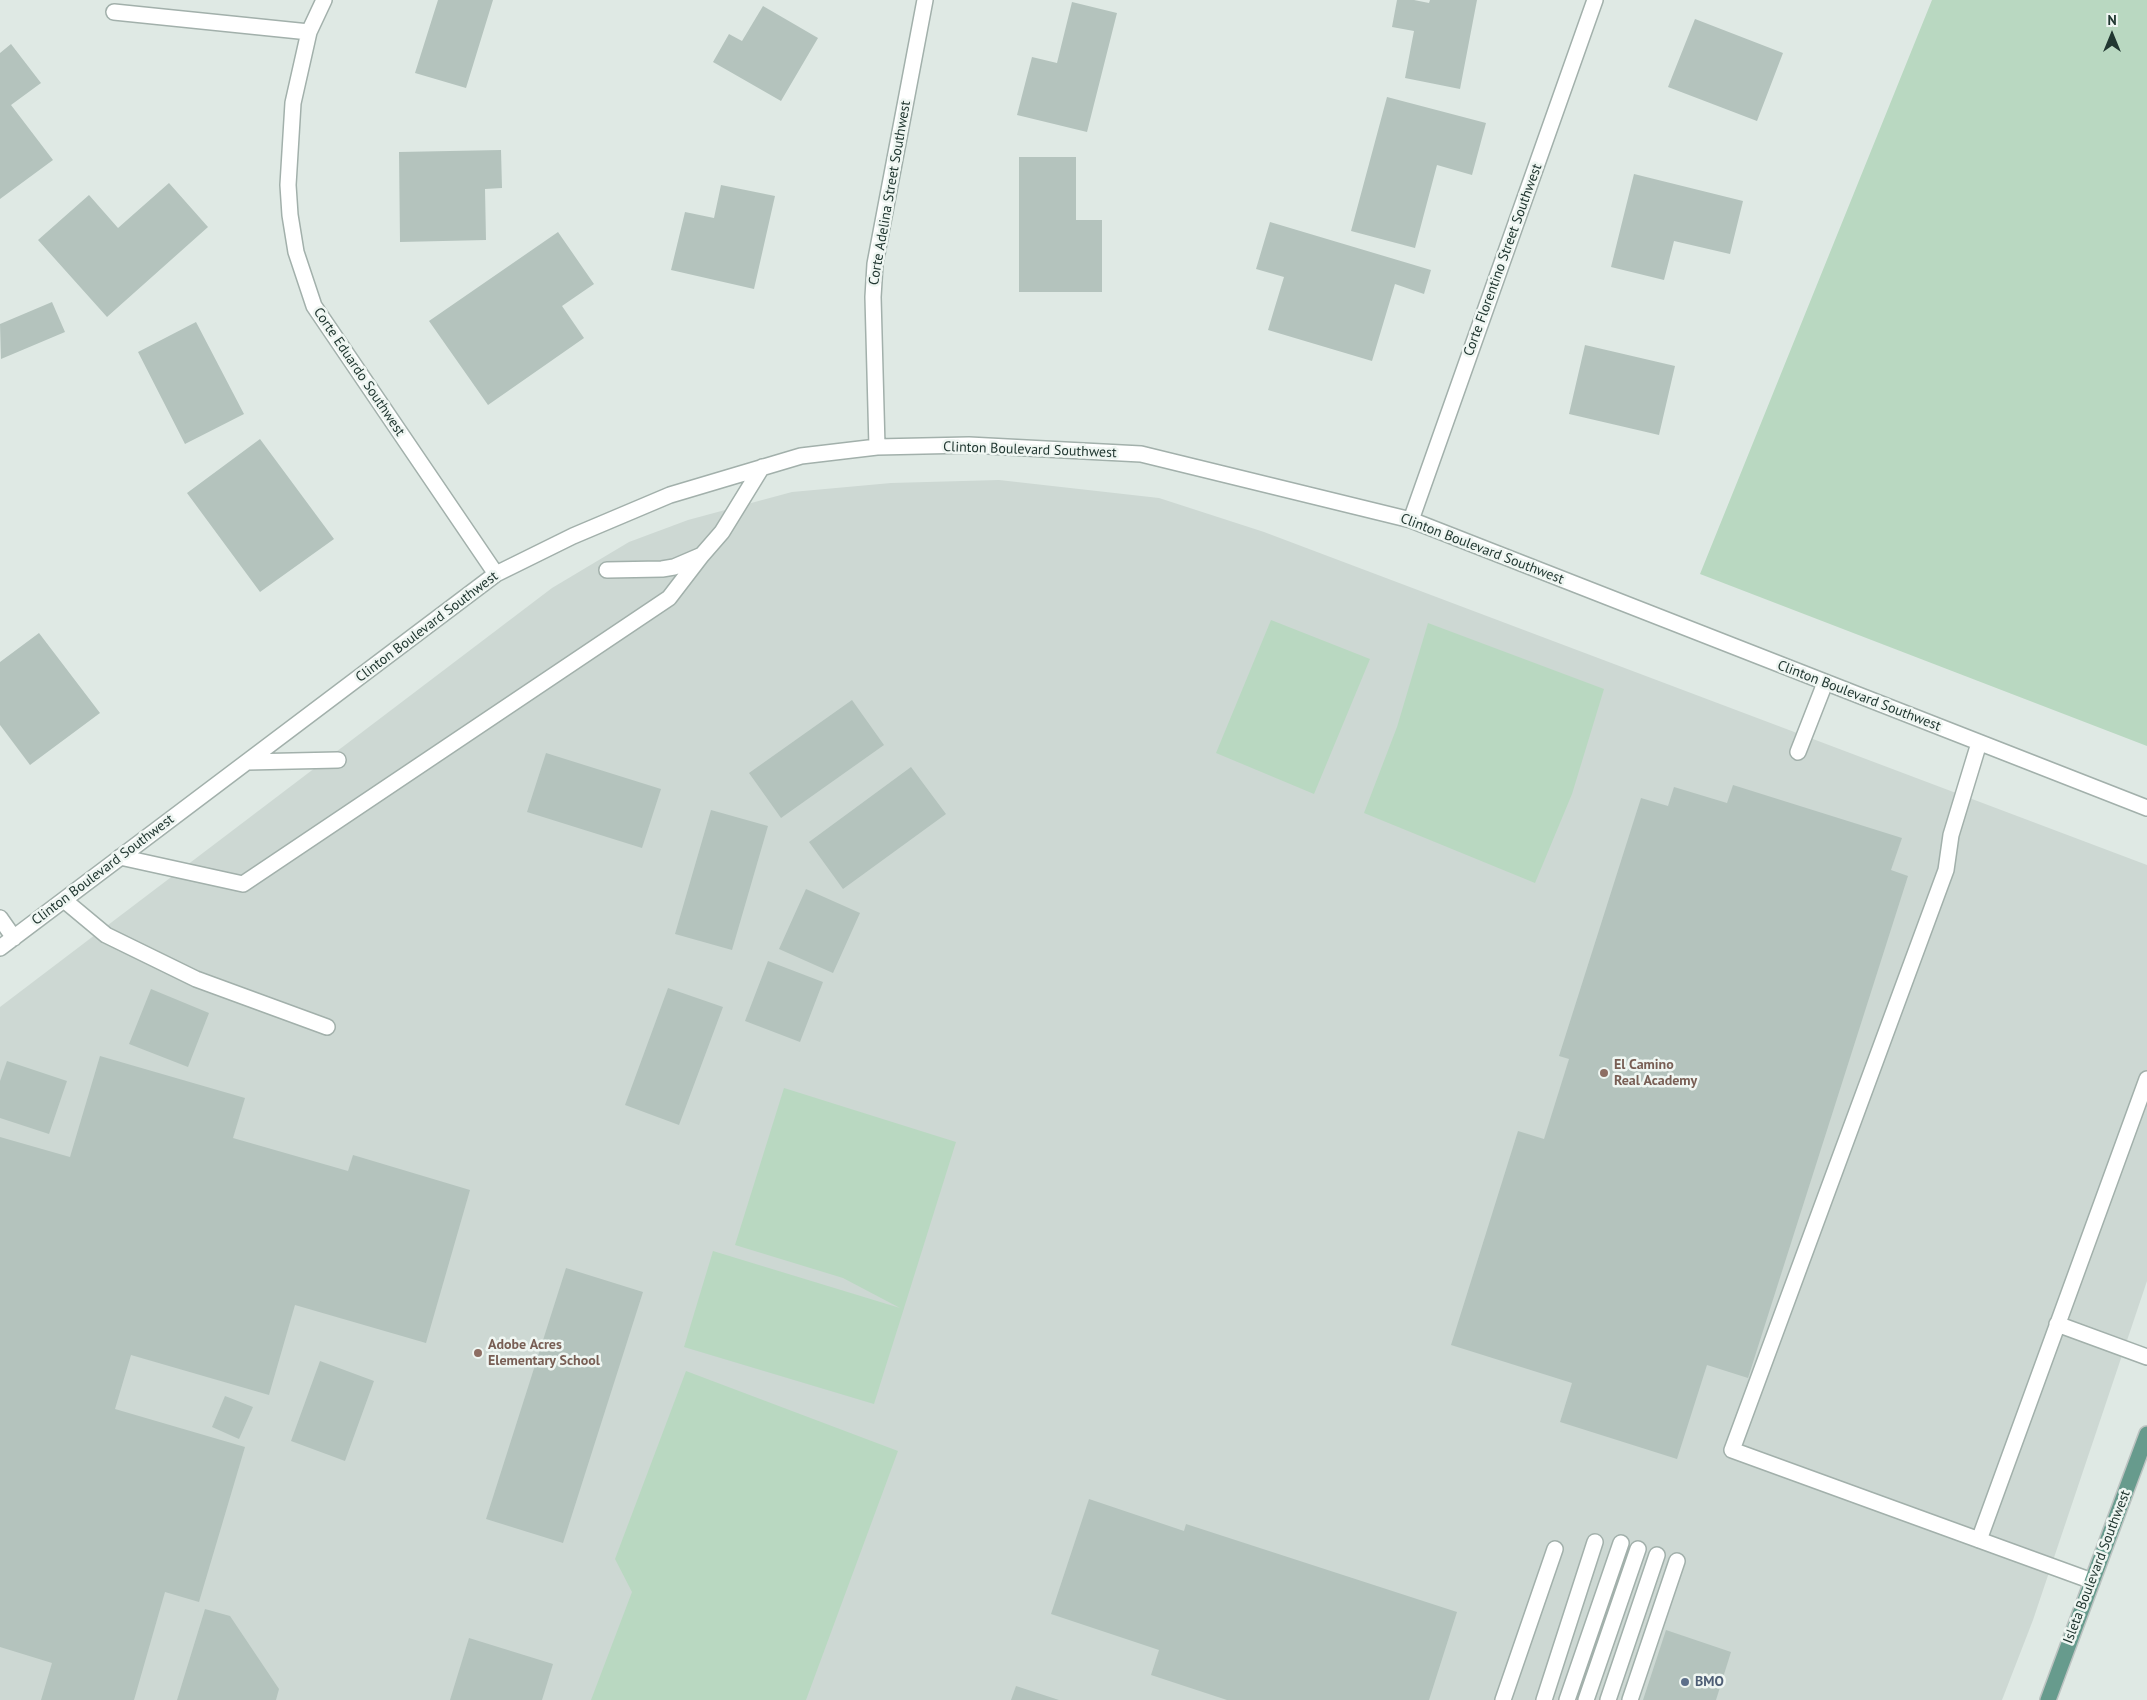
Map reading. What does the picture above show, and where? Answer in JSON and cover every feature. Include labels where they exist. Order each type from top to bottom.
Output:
[{"type":"main road","name":"Isleta Boulevard Southwest","points":[[2048,1700],[2147,1434]]},
{"type":"street","name":"Corte Eduardo Southwest","points":[[324,0],[310,32],[293,103],[288,185],[290,215],[296,252],[314,306],[496,574]]},
{"type":"street","name":"Corte Adelina Street Southwest","points":[[877,447],[872,297],[875,264],[925,0]]},
{"type":"street","name":"Corte Florentino Street Southwest","points":[[1411,520],[1595,0]]},
{"type":"street","points":[[114,12],[310,32]]},
{"type":"street","name":"Clinton Boulevard Southwest","points":[[0,948],[496,574],[573,536],[670,495],[801,456],[877,447],[969,445],[1141,454],[1411,520],[2147,808]]},
{"type":"street","points":[[120,857],[243,884],[669,598],[722,532],[762,468]]},
{"type":"street","points":[[607,570],[662,570],[702,556]]},
{"type":"street","points":[[1798,752],[1825,683]]},
{"type":"street","points":[[1979,743],[1951,835],[1946,870],[1732,1450],[2092,1581]]},
{"type":"street","points":[[247,762],[338,760]]},
{"type":"street","points":[[64,900],[106,935],[196,979],[327,1027]]},
{"type":"street","points":[[0,918],[14,938]]},
{"type":"street","points":[[1979,1540],[2147,1079]]},
{"type":"street","points":[[2057,1324],[2147,1357]]},
{"type":"street","points":[[1544,1700],[1595,1542]]},
{"type":"street","points":[[1567,1700],[1621,1543]]},
{"type":"street","points":[[1503,1700],[1555,1549]]},
{"type":"street","points":[[1586,1700],[1638,1549]]},
{"type":"street","points":[[1608,1700],[1657,1555]]},
{"type":"street","points":[[1630,1700],[1677,1561]]},
{"type":"shaded area","points":[[999,480],[1159,498],[1264,532],[2147,865],[2147,1281],[2033,1620],[2002,1700],[0,1700],[0,1007],[552,588],[629,542],[688,520],[792,492],[891,483]]},
{"type":"green space","points":[[1932,0],[2147,0],[2147,746],[1700,574]]},
{"type":"green space","points":[[1271,620],[1370,659],[1314,794],[1216,753]]},
{"type":"green space","points":[[1428,623],[1604,689],[1572,794],[1535,883],[1364,813],[1397,727]]},
{"type":"green space","points":[[784,1088],[956,1142],[874,1404],[684,1347],[713,1251],[900,1308],[843,1278],[735,1245]]},
{"type":"green space","points":[[686,1371],[898,1451],[806,1700],[591,1700],[632,1592],[615,1559]]},
{"type":"building","points":[[438,0],[493,0],[466,88],[415,73]]},
{"type":"building","points":[[1397,0],[1414,0],[1429,3],[1430,0],[1477,0],[1460,89],[1405,78],[1414,31],[1392,27]]},
{"type":"building","points":[[1072,2],[1117,13],[1087,132],[1017,115],[1032,57],[1057,63]]},
{"type":"building","points":[[763,6],[818,38],[781,101],[713,62],[729,34],[742,41]]},
{"type":"building","points":[[1695,19],[1783,53],[1757,121],[1668,87]]},
{"type":"building","points":[[11,44],[41,83],[11,105],[53,160],[0,199],[0,53]]},
{"type":"building","points":[[1387,97],[1486,123],[1472,175],[1437,165],[1415,248],[1351,231]]},
{"type":"building","points":[[501,150],[502,188],[485,189],[486,240],[400,242],[399,152]]},
{"type":"building","points":[[1019,157],[1076,157],[1076,220],[1102,220],[1102,292],[1019,292]]},
{"type":"building","points":[[1634,174],[1743,201],[1730,254],[1674,241],[1664,280],[1611,267]]},
{"type":"building","points":[[169,183],[208,227],[107,317],[38,240],[89,195],[118,228]]},
{"type":"building","points":[[721,185],[775,196],[754,289],[671,270],[685,212],[714,218]]},
{"type":"building","points":[[1270,222],[1431,270],[1424,294],[1395,284],[1372,361],[1268,330],[1284,277],[1256,269]]},
{"type":"building","points":[[558,232],[594,284],[562,306],[584,338],[488,405],[429,321]]},
{"type":"building","points":[[52,302],[65,332],[1,359],[0,324]]},
{"type":"building","points":[[196,322],[244,414],[185,444],[138,352]]},
{"type":"building","points":[[1585,345],[1675,366],[1659,435],[1569,414]]},
{"type":"building","points":[[260,439],[334,539],[260,592],[187,493]]},
{"type":"building","points":[[39,633],[100,713],[30,765],[0,725],[0,662]]},
{"type":"building","points":[[852,700],[884,745],[781,818],[749,773]]},
{"type":"building","points":[[546,753],[661,789],[642,848],[527,812]]},
{"type":"building","points":[[911,767],[946,814],[843,889],[809,842]]},
{"type":"building","points":[[1733,785],[1902,838],[1891,870],[1908,876],[1748,1378],[1707,1365],[1677,1459],[1560,1422],[1572,1383],[1451,1345],[1518,1131],[1544,1139],[1569,1059],[1559,1056],[1641,798],[1668,806],[1674,787],[1727,803]]},
{"type":"building","points":[[711,810],[768,826],[732,950],[675,934]]},
{"type":"building","points":[[806,889],[860,913],[833,973],[779,949]]},
{"type":"building","points":[[768,961],[823,982],[800,1042],[745,1021]]},
{"type":"building","points":[[668,988],[723,1007],[679,1125],[625,1105]]},
{"type":"building","points":[[151,989],[209,1013],[188,1067],[129,1044]]},
{"type":"building","points":[[100,1056],[245,1098],[233,1138],[348,1171],[353,1155],[470,1190],[426,1343],[295,1305],[269,1395],[131,1355],[115,1409],[245,1447],[199,1602],[165,1592],[134,1700],[41,1700],[52,1663],[0,1647],[0,1137],[70,1157]]},
{"type":"building","points":[[7,1061],[67,1081],[49,1134],[0,1118],[0,1081]]},
{"type":"building","points":[[566,1268],[643,1292],[563,1543],[486,1519]]},
{"type":"building","points":[[320,1361],[374,1381],[345,1461],[291,1441]]},
{"type":"building","points":[[225,1396],[253,1407],[239,1439],[212,1427]]},
{"type":"building","points":[[1089,1499],[1184,1531],[1186,1524],[1457,1612],[1429,1700],[1227,1700],[1151,1675],[1159,1650],[1051,1614]]},
{"type":"building","points":[[205,1609],[230,1616],[279,1689],[276,1700],[177,1700]]},
{"type":"building","name":"BMO","points":[[1666,1630],[1731,1652],[1716,1700],[1643,1700]]},
{"type":"building","points":[[469,1638],[553,1664],[542,1700],[450,1700]]},
{"type":"building","points":[[1016,1686],[1059,1700],[1011,1700]]},
{"type":"place","name":"El Camino Real Academy","points":[[1604,1073]]},
{"type":"place","name":"Adobe Acres Elementary School","points":[[478,1353]]},
{"type":"place","name":"BMO","points":[[1685,1682]]}]
